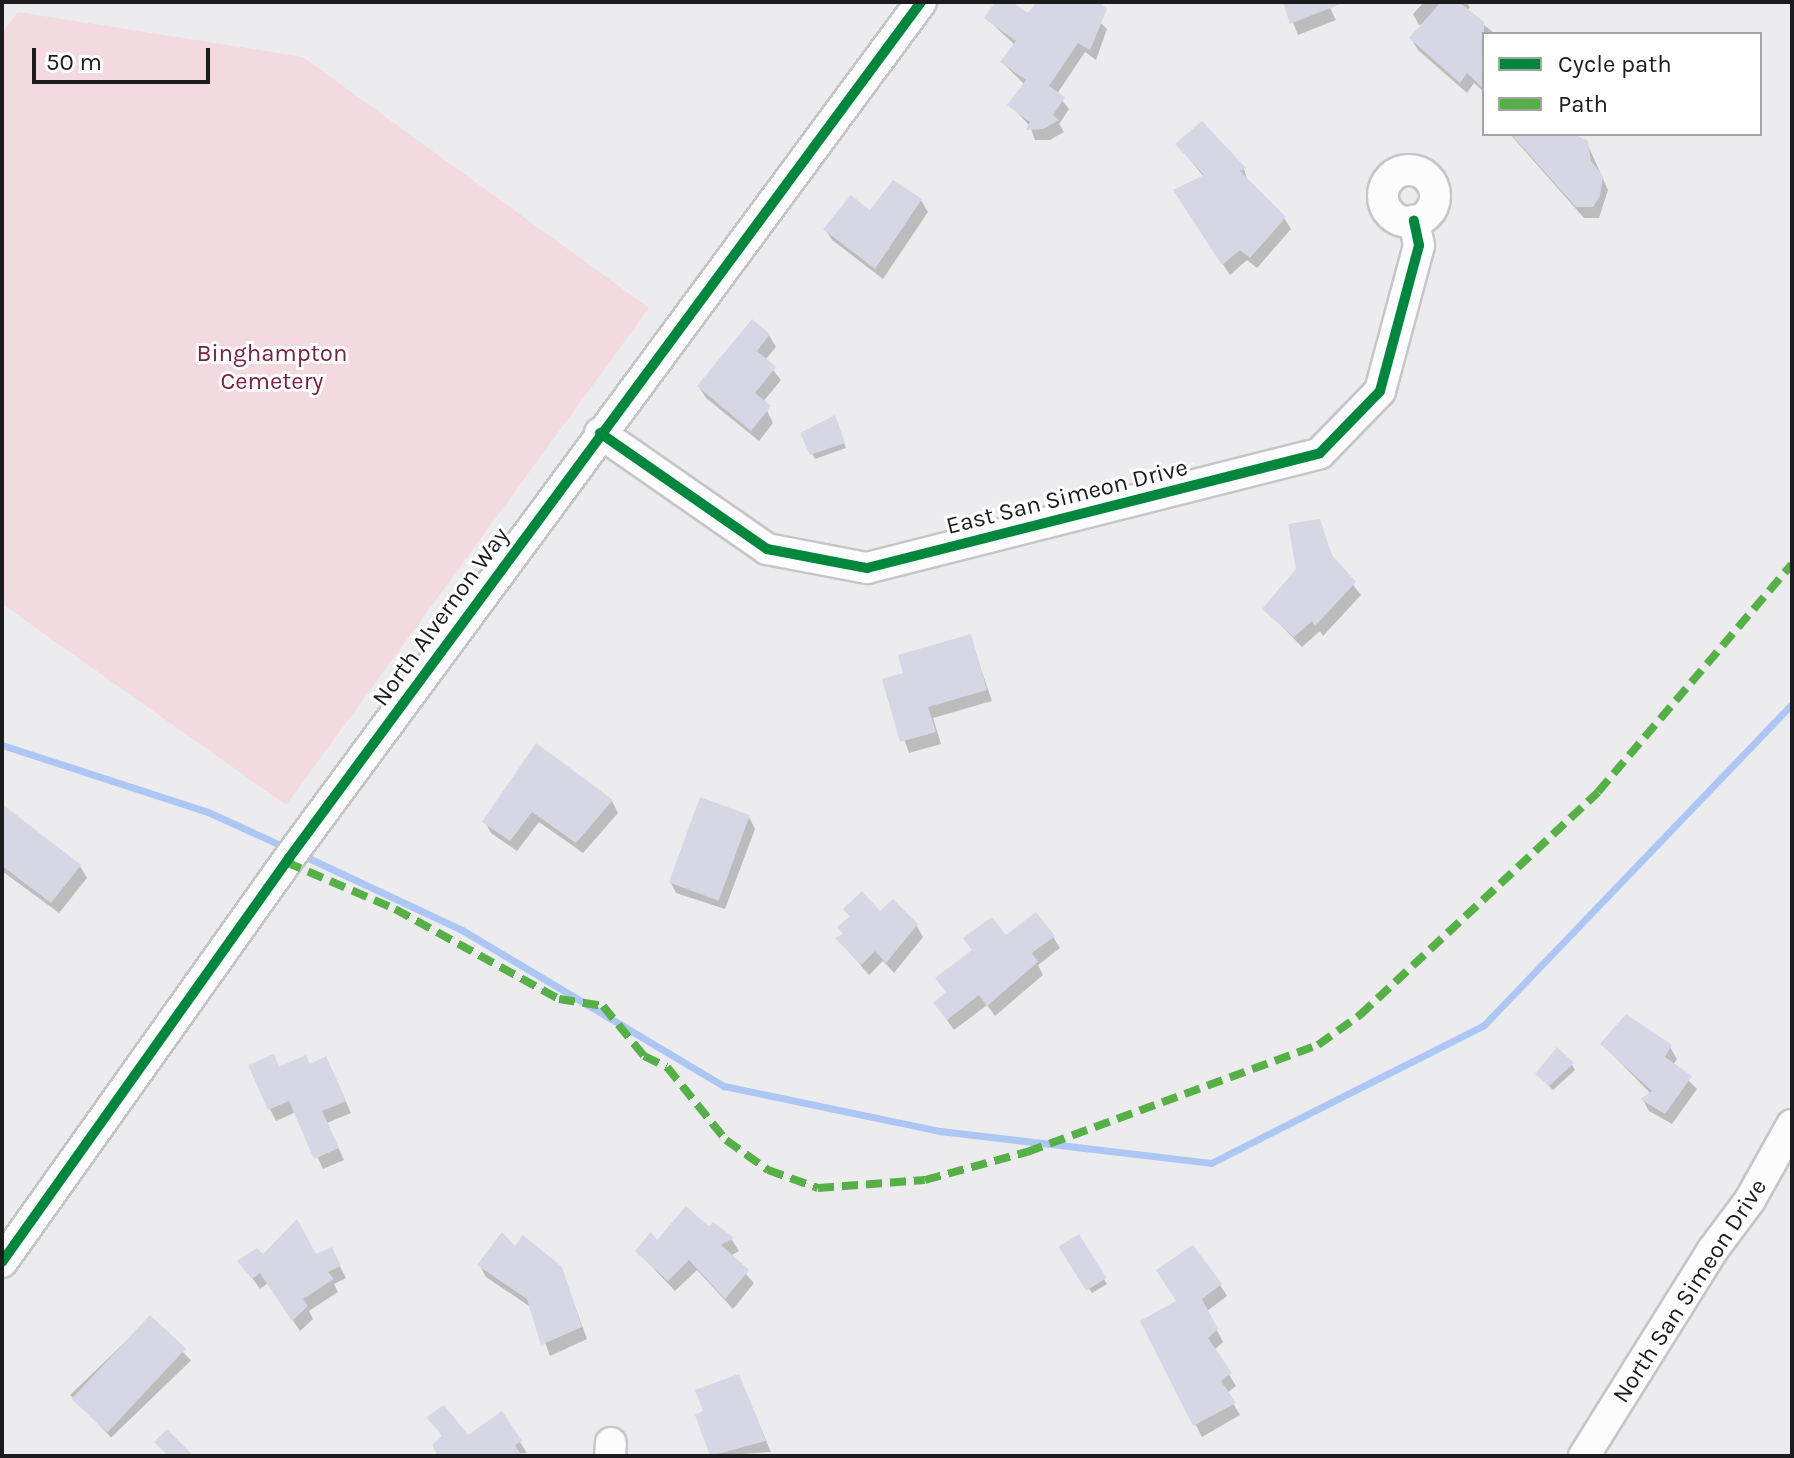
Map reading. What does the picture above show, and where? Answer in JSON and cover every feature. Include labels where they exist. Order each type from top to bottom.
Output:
[{"type":"street","name":"North Alvernon Way","points":[[2,1262],[600,433],[921,2]]},
{"type":"street","name":"East San Simeon Drive","points":[[600,433],[767,549],[867,568],[1320,453],[1380,391],[1419,245],[1414,221]]},
{"type":"street","name":"North San Simeon Drive","points":[[1584,1456],[1712,1251],[1750,1200],[1792,1125]]},
{"type":"green space","name":"Binghampton Cemetery","points":[[18,12],[303,57],[649,308],[286,805],[2,604],[2,33]]},
{"type":"building","points":[[995,2],[1012,2],[1028,13],[1037,2],[1099,2],[1107,9],[1090,50],[1078,43],[1049,86],[1065,97],[1053,115],[1059,120],[1043,129],[1026,130],[1030,122],[1007,105],[1026,80],[1000,62],[1016,41],[984,18]]},
{"type":"building","points":[[1283,2],[1343,2],[1343,3],[1290,24]]},
{"type":"building","points":[[1441,2],[1459,2],[1484,22],[1482,87],[1467,73],[1460,83],[1409,38]]},
{"type":"building","points":[[1202,121],[1246,168],[1240,171],[1286,217],[1250,258],[1240,250],[1222,265],[1173,190],[1204,175],[1175,144]]},
{"type":"building","points":[[1513,136],[1578,136],[1588,141],[1591,161],[1603,176],[1600,196],[1593,207],[1576,207]]},
{"type":"building","points":[[893,180],[922,199],[875,269],[823,229],[851,195],[870,210]]},
{"type":"building","points":[[752,319],[770,334],[757,351],[776,367],[755,393],[771,406],[751,431],[697,386]]},
{"type":"building","points":[[835,415],[845,443],[810,455],[800,433]]},
{"type":"building","points":[[1320,519],[1331,554],[1356,582],[1315,626],[1312,621],[1294,637],[1262,609],[1296,569],[1288,524]]},
{"type":"building","points":[[971,634],[987,690],[928,707],[936,732],[900,742],[882,679],[903,673],[898,655]]},
{"type":"building","points":[[536,743],[613,800],[576,843],[532,812],[510,841],[482,822]]},
{"type":"building","points":[[700,797],[750,815],[719,901],[669,883]]},
{"type":"building","points":[[2,804],[81,865],[51,903],[2,866]]},
{"type":"building","points":[[862,891],[880,911],[893,899],[918,924],[886,963],[875,951],[861,965],[835,938],[843,934],[837,927],[850,916],[843,909]]},
{"type":"building","points":[[1036,912],[1055,936],[1032,953],[1038,962],[987,1006],[979,995],[947,1020],[933,1003],[946,992],[935,978],[972,950],[963,938],[992,917],[1006,935]]},
{"type":"building","points":[[1626,1014],[1672,1045],[1665,1057],[1692,1076],[1665,1114],[1640,1099],[1652,1091],[1600,1044]]},
{"type":"building","points":[[1557,1047],[1574,1063],[1549,1086],[1535,1074]]},
{"type":"building","points":[[274,1054],[279,1067],[306,1055],[310,1064],[326,1056],[346,1101],[322,1111],[339,1148],[314,1159],[289,1101],[268,1110],[248,1065]]},
{"type":"building","points":[[686,1206],[709,1227],[713,1222],[734,1238],[721,1245],[749,1270],[725,1299],[689,1260],[668,1281],[635,1251],[651,1232],[657,1240]]},
{"type":"building","points":[[297,1219],[316,1254],[332,1247],[341,1266],[328,1272],[334,1279],[303,1299],[308,1306],[292,1321],[260,1273],[252,1279],[237,1261],[257,1248],[263,1254]]},
{"type":"building","points":[[502,1232],[515,1246],[523,1235],[562,1267],[582,1327],[541,1345],[527,1299],[477,1265]]},
{"type":"building","points":[[1079,1234],[1107,1278],[1086,1291],[1059,1247]]},
{"type":"building","points":[[1193,1245],[1222,1284],[1202,1299],[1218,1329],[1208,1338],[1232,1373],[1221,1381],[1236,1403],[1193,1426],[1140,1321],[1176,1301],[1156,1270]]},
{"type":"building","points":[[150,1315],[186,1348],[107,1433],[72,1399]]},
{"type":"building","points":[[739,1374],[766,1441],[710,1456],[695,1415],[703,1411],[695,1390]]},
{"type":"building","points":[[444,1405],[468,1435],[502,1411],[522,1441],[515,1445],[522,1456],[438,1456],[432,1445],[442,1435],[426,1417]]},
{"type":"building","points":[[167,1429],[194,1456],[168,1456],[154,1442]]},
{"type":"waterway","points":[[302,855],[462,930],[724,1086],[940,1131],[1211,1163],[1484,1025],[1792,704]]},
{"type":"waterway","points":[[2,745],[208,812],[287,848]]},
{"type":"marked path","points":[[286,862],[395,909],[559,999],[603,1006],[644,1056],[667,1067],[726,1140],[768,1170],[818,1188],[925,1180],[1027,1152],[1318,1045],[1360,1015],[1598,792],[1792,564]]},
{"type":"cycle path","points":[[2,1262],[289,858],[921,2]]},
{"type":"cycle path","points":[[600,433],[767,549],[867,568],[1320,453],[1380,391],[1419,245],[1414,221]]}]
